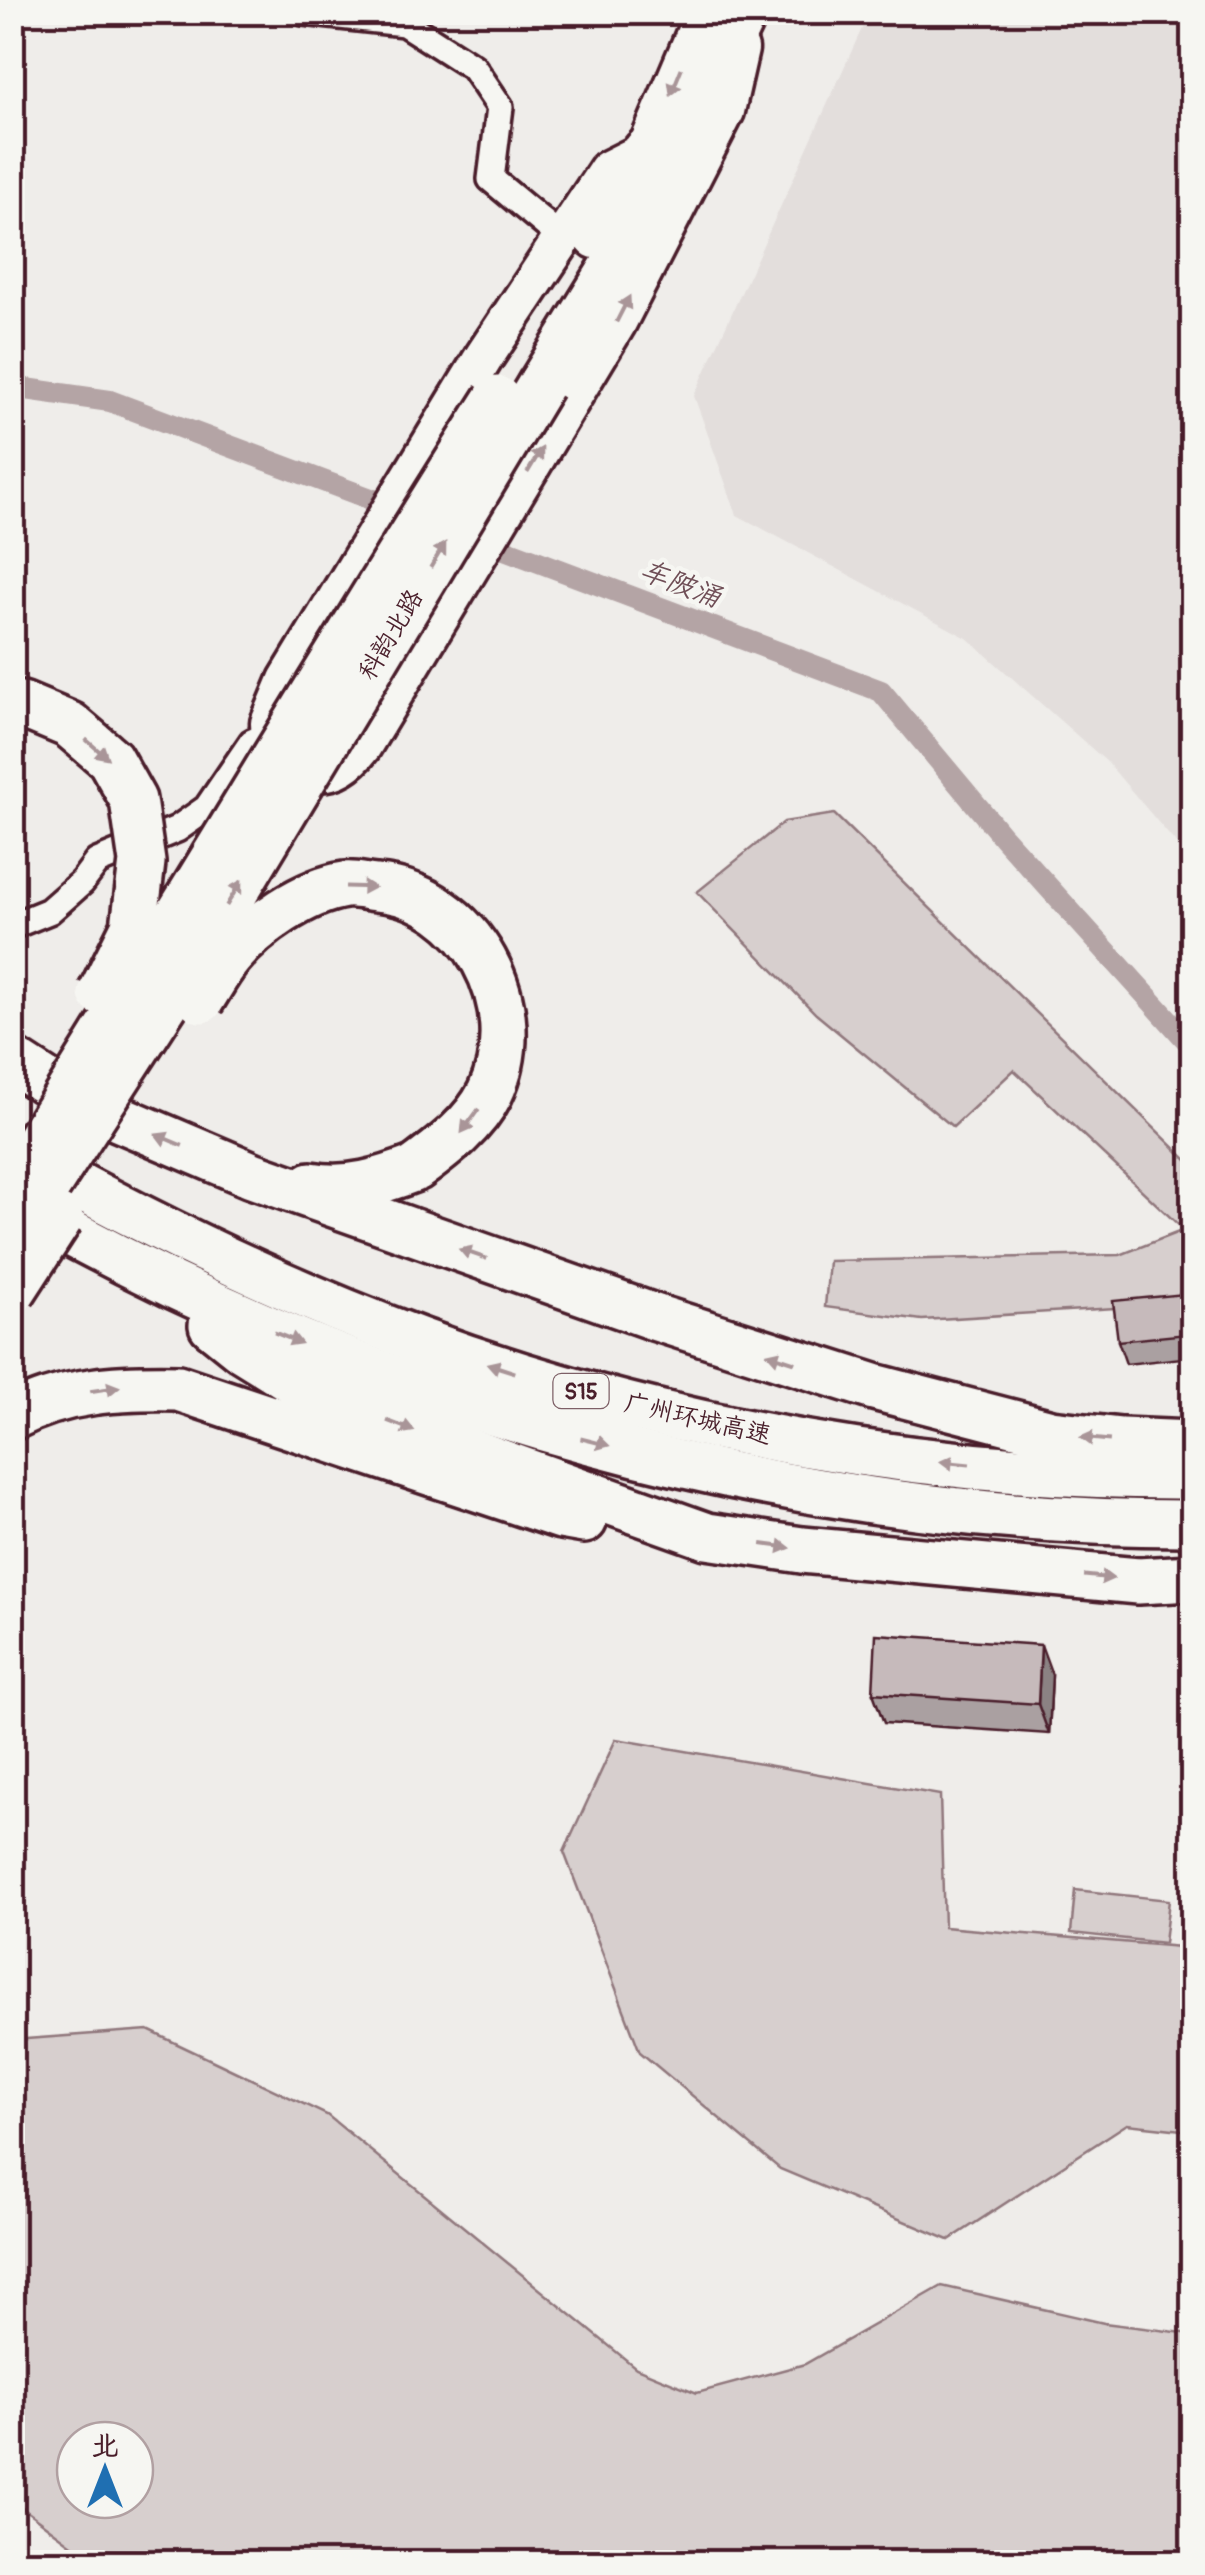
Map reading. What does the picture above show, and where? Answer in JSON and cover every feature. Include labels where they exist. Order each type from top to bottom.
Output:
[{"type":"highway","name":"科韵北路","points":[[12,1183],[205,876],[352,626],[659,192],[746,12]]},
{"type":"highway","name":"科韵北路","points":[[12,1241],[204,944],[529,376],[646,151]]},
{"type":"highway","points":[[12,706],[22,705],[70,725],[110,759],[133,800],[142,862],[134,926],[96,1002],[12,1146]]},
{"type":"highway","points":[[12,1292],[231,954],[292,903],[346,885],[399,890],[450,916],[484,954],[500,1001],[501,1054],[490,1093],[460,1135],[416,1168],[375,1183],[329,1188],[252,1175]]},
{"type":"highway","points":[[12,1060],[71,1098],[252,1175],[657,1318],[874,1388],[1051,1434],[1121,1442],[1192,1444]]},
{"type":"highway","name":"广州环城高速","points":[[12,1146],[114,1206],[261,1277],[420,1341],[512,1372],[655,1411],[881,1455],[1013,1469],[1192,1476]]},
{"type":"highway","name":"广州环城高速","points":[[12,1201],[139,1269],[260,1326],[404,1384],[506,1419],[650,1456],[878,1502],[1026,1518],[1192,1523]]},
{"type":"highway","points":[[139,1269],[242,1348],[305,1388],[707,1536]]},
{"type":"highway","points":[[12,1417],[64,1396],[118,1387],[178,1388],[561,1516],[802,1550],[1138,1581],[1192,1578]]},
{"type":"main road","name":"科韵北路","points":[[646,151],[705,12]]},
{"type":"main road","points":[[529,376],[309,643],[277,700],[270,723],[272,741],[297,765],[324,772],[340,769],[362,746],[394,693],[529,376],[562,238],[608,170],[646,151]]},
{"type":"street","points":[[303,12],[404,23],[473,67],[500,108],[491,179],[562,238]]},
{"type":"street","points":[[12,926],[49,910],[82,882],[98,862],[177,829],[207,808],[252,742],[271,734]]},
{"type":"shaded area","points":[[869,13],[1192,13],[1192,862],[1107,762],[967,638],[737,515],[694,396]]},
{"type":"shaded area","points":[[834,814],[1192,1165],[1192,1292],[1132,1307],[922,1320],[825,1307],[829,1261],[1120,1255],[1184,1230],[1014,1070],[953,1127],[816,1014],[697,892],[784,822]]},
{"type":"shaded area","points":[[616,1739],[940,1795],[944,1927],[1192,1948],[1192,2131],[1127,2124],[949,2240],[780,2169],[640,2052],[564,1852]]},
{"type":"shaded area","points":[[1075,1890],[1169,1900],[1164,1943],[1071,1933]]},
{"type":"shaded area","points":[[148,2030],[327,2115],[636,2368],[697,2393],[805,2364],[942,2286],[1104,2323],[1192,2334],[1192,2562],[95,2562],[13,2501],[13,2040]]},
{"type":"building","points":[[1184,1294],[1188,1334],[1118,1341],[1113,1301]]},
{"type":"building","points":[[876,1634],[1041,1645],[1038,1704],[873,1693]]},
{"type":"waterway","name":"车陂涌","points":[[12,387],[110,401],[403,511]]},
{"type":"waterway","name":"车陂涌","points":[[475,538],[881,691],[1003,837],[1192,1046]]}]
